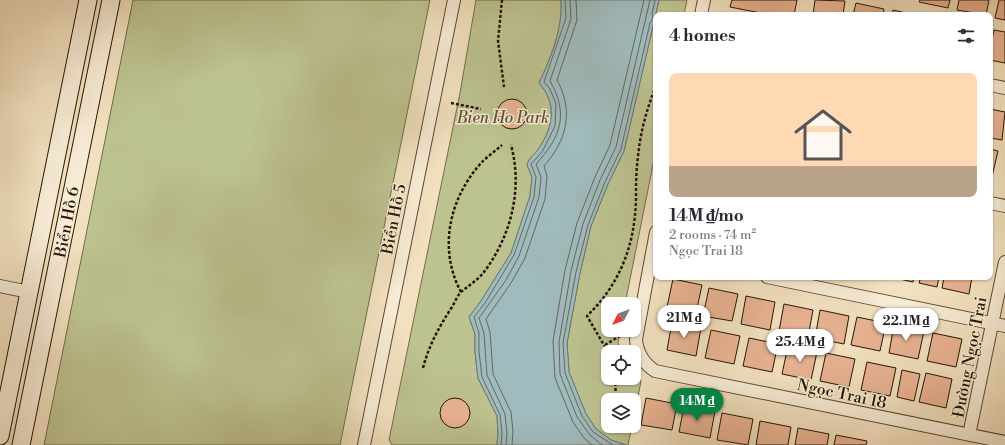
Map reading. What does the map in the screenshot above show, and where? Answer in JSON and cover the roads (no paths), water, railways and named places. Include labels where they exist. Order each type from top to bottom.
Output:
[{"type":"street","name":"Biển Hồ 6","points":[[0,436],[88,0]]},
{"type":"street","name":"Biển Hồ 6","points":[[21,445],[111,0]]},
{"type":"street","name":"Biển Hồ 5","points":[[364,445],[454,0]]},
{"type":"street","points":[[702,12],[704,0]]},
{"type":"street","points":[[993,86],[1005,88]]},
{"type":"street","points":[[993,204],[1005,206]]},
{"type":"street","name":"Ngọc Trai 18","points":[[653,259],[636,338],[636,347],[648,367],[656,371],[1005,442]]},
{"type":"street","name":"Đường Ngọc Trai","points":[[969,435],[1005,262]]},
{"type":"street","points":[[782,280],[1005,326]]},
{"type":"street","points":[[0,286],[29,292]]},
{"type":"water","points":[[561,0],[659,0],[656,12],[653,12],[653,26],[624,151],[608,184],[591,226],[580,273],[567,343],[569,372],[586,414],[596,429],[601,433],[611,440],[626,445],[497,445],[497,416],[478,378],[475,352],[475,334],[469,317],[481,301],[511,253],[530,196],[532,177],[527,165],[544,140],[548,131],[551,115],[549,98],[539,83],[552,53],[560,21]]},
{"type":"park label","name":"Bien Ho Park","points":[[503,117]]}]
